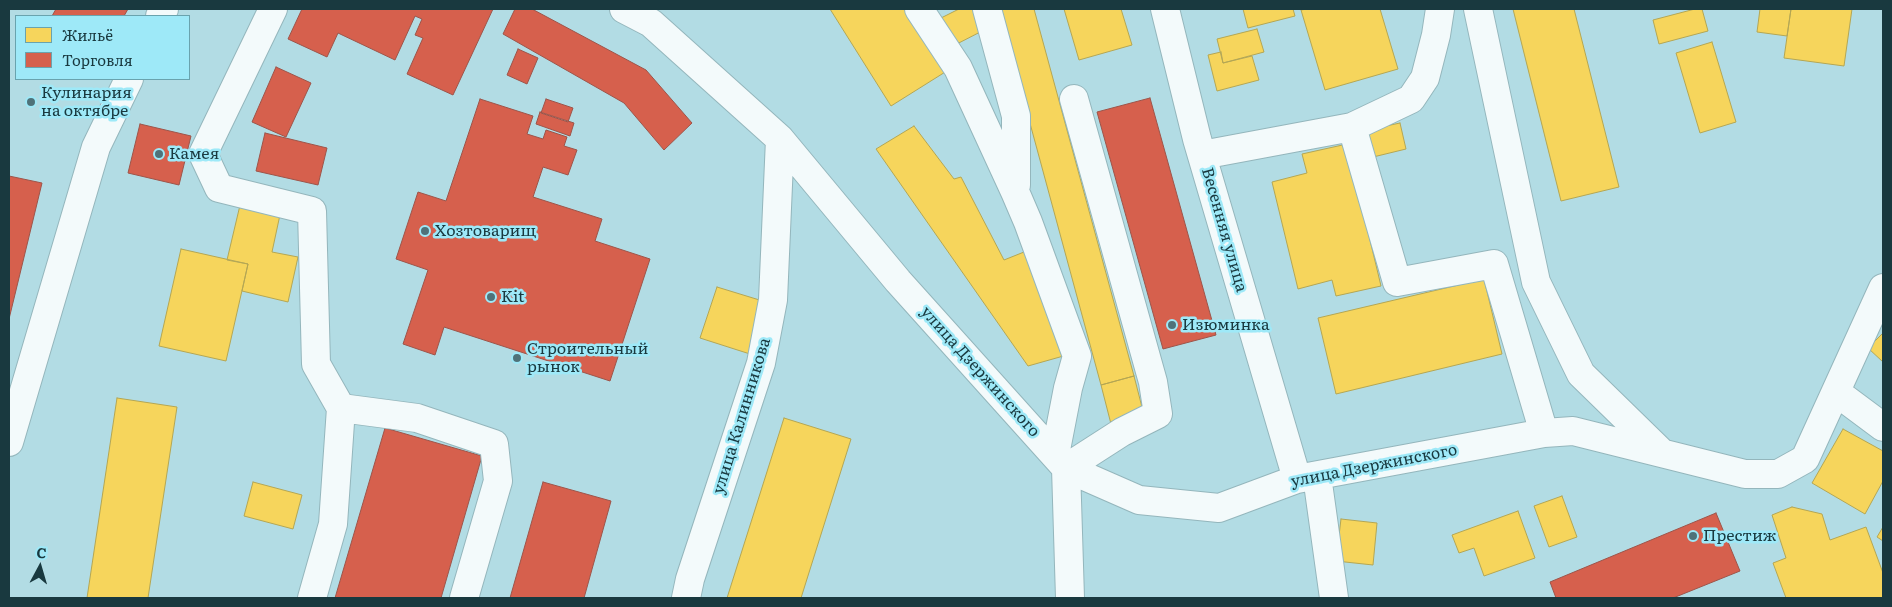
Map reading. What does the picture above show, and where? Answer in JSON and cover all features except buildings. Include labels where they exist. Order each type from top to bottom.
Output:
[{"type":"street","points":[[273,9],[203,154],[219,188],[312,211],[316,364],[341,408],[332,524],[312,598]]},
{"type":"street","name":"улица Дзержинского","points":[[624,9],[651,23],[780,139],[898,281],[1060,462],[1139,500],[1220,508],[1307,478],[1544,433],[1573,431],[1745,474],[1778,474],[1805,459],[1883,288]]},
{"type":"street","points":[[919,9],[958,68],[1016,194],[1028,222],[1076,356],[1068,388],[1060,462],[1070,598]]},
{"type":"street","points":[[987,9],[1016,116],[1016,194]]},
{"type":"street","name":"Весенняя улица","points":[[1165,9],[1202,155],[1307,478],[1334,598]]},
{"type":"street","points":[[1202,155],[1352,127],[1411,99],[1425,78],[1436,35],[1440,9]]},
{"type":"street","points":[[1478,9],[1536,282],[1581,374],[1663,454]]},
{"type":"street","points":[[9,442],[96,147],[129,80]]},
{"type":"street","points":[[1060,462],[1158,414],[1153,382],[1074,99]]},
{"type":"street","points":[[1352,127],[1397,282],[1494,264],[1544,433]]},
{"type":"street","name":"улица Калинникова","points":[[686,598],[690,580],[761,363],[773,300],[780,139]]},
{"type":"street","points":[[1836,392],[1883,427]]},
{"type":"street","points":[[341,408],[416,418],[494,444],[498,480],[464,598]]},
{"type":"place","name":"Кулинария на октябре","points":[[31,102]]},
{"type":"place","name":"Камея","points":[[159,154]]},
{"type":"place","name":"Хозтоварищ","points":[[425,231]]},
{"type":"place","name":"Kit","points":[[491,297]]},
{"type":"place","name":"Изюминка","points":[[1172,325]]},
{"type":"place","name":"Строительный рынок","points":[[517,358]]},
{"type":"place","name":"Престиж","points":[[1693,536]]}]
